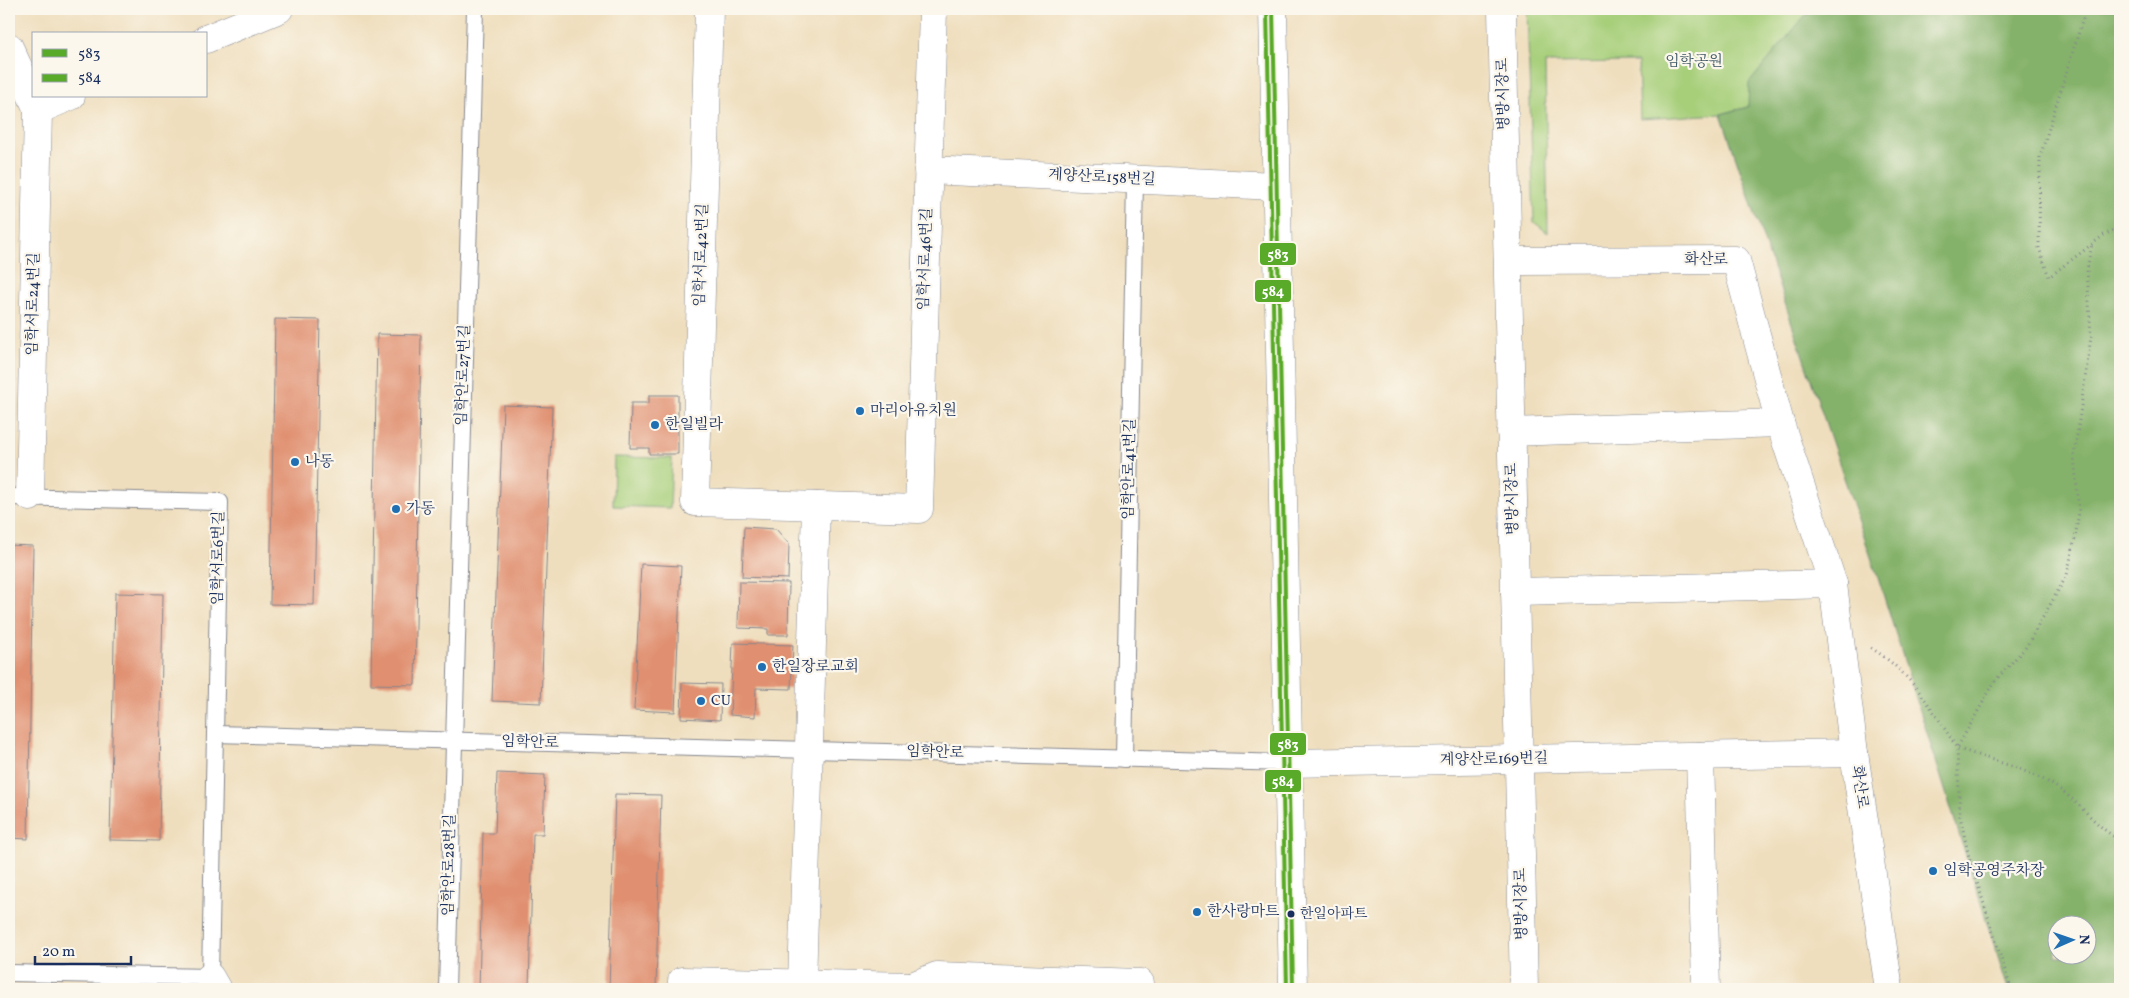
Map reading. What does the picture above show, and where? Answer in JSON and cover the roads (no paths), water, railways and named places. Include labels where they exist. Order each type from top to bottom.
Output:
[{"type":"street","points":[[208,38],[279,9]]},
{"type":"street","name":"임학서로42번길","points":[[709,9],[695,502],[816,506]]},
{"type":"street","name":"임학서로46번길","points":[[816,506],[918,509],[933,9]]},
{"type":"street","points":[[1273,9],[1293,989]]},
{"type":"street","name":"병방시장로","points":[[1502,9],[1524,989]]},
{"type":"street","name":"임학서로24번길","points":[[9,47],[32,97]]},
{"type":"street","name":"임학서로24번길","points":[[19,497],[38,110],[32,98]]},
{"type":"street","points":[[38,110],[66,98]]},
{"type":"street","name":"계양산로158번길","points":[[928,170],[1276,186]]},
{"type":"street","name":"화산로","points":[[1508,261],[1736,260],[1780,423],[1833,584],[1854,753],[1889,989]]},
{"type":"street","points":[[1511,432],[1780,423]]},
{"type":"street","points":[[802,987],[816,506]]},
{"type":"street","points":[[1515,592],[1833,584]]},
{"type":"street","name":"계양산로169번길","points":[[1288,763],[1854,753]]},
{"type":"street","points":[[1700,756],[1706,989]]},
{"type":"street","points":[[682,989],[682,981],[802,987],[912,988],[937,976],[1140,986]]},
{"type":"lane","name":"임학안로27번길","points":[[453,740],[474,9]]},
{"type":"lane","name":"임학안로41번길","points":[[1124,759],[1135,180]]},
{"type":"lane","name":"임학서로6번길","points":[[19,497],[220,502],[215,734]]},
{"type":"lane","name":"임학안로","points":[[215,734],[1288,763]]},
{"type":"lane","points":[[9,973],[213,983],[215,734]]},
{"type":"lane","name":"임학안로28번길","points":[[447,989],[453,740]]},
{"type":"place","name":"마리아유치원","points":[[860,411]]},
{"type":"place","name":"한일빌라","points":[[655,425]]},
{"type":"place","name":"나동","points":[[295,462]]},
{"type":"place","name":"가동","points":[[396,509]]},
{"type":"place","name":"한일장로교회","points":[[762,667]]},
{"type":"place","name":"CU","points":[[701,701]]},
{"type":"place","name":"임학공영주차장","points":[[1933,871]]},
{"type":"place","name":"한사랑마트","points":[[1197,912]]},
{"type":"place","name":"한일아파트","points":[[1291,914]]},
{"type":"park label","name":"임학공원","points":[[1694,62]]}]
